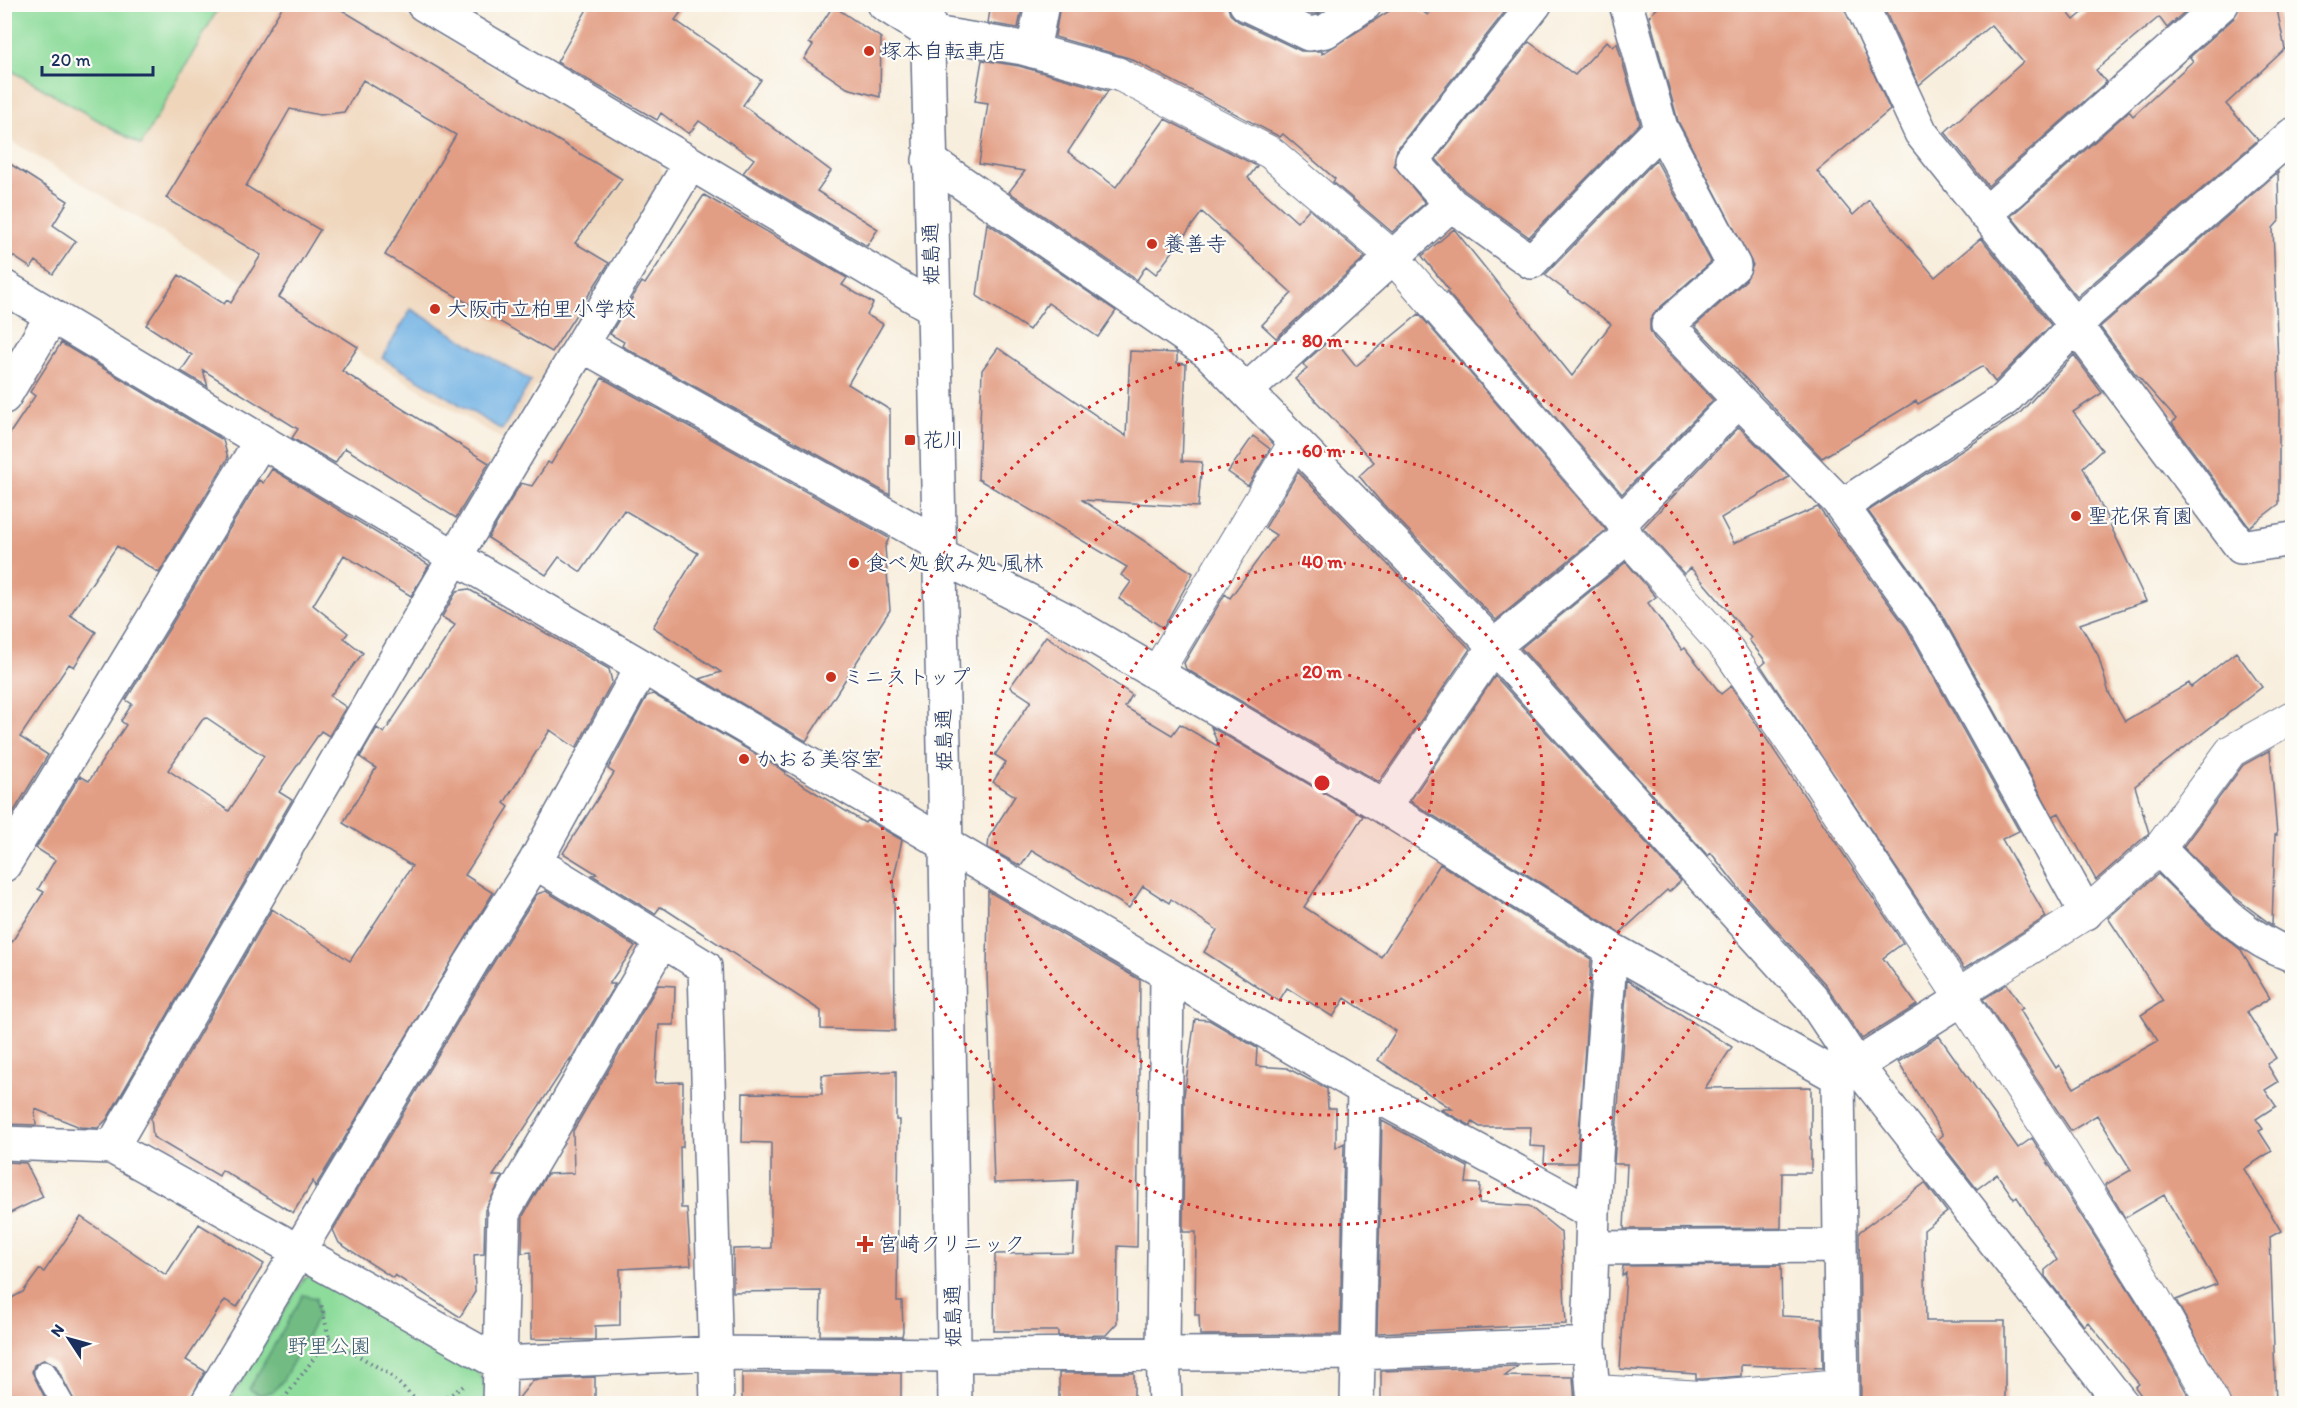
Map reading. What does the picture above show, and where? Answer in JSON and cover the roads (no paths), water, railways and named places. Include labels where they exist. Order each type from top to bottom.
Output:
[{"type":"street","points":[[423,4],[932,307]]},
{"type":"street","points":[[884,4],[1033,51],[1118,74],[1271,153],[1392,256],[1728,650],[1960,997],[2154,1297],[2214,1404]]},
{"type":"street","points":[[1033,51],[1042,4]]},
{"type":"street","points":[[1246,4],[1310,34],[1326,31],[1365,4]]},
{"type":"street","points":[[1535,4],[1412,159],[1451,204],[1531,262],[1661,128]]},
{"type":"street","points":[[1626,4],[1661,128],[1734,266],[1668,325],[1842,506],[1922,617],[2086,913]]},
{"type":"street","points":[[1861,4],[1921,133],[2076,326],[2241,547],[2292,539]]},
{"type":"street","points":[[1985,214],[2222,4]]},
{"type":"street","name":"姫島通","points":[[927,18],[946,842],[955,1404]]},
{"type":"street","points":[[1842,506],[2005,399],[2076,326],[2292,135]]},
{"type":"street","points":[[929,160],[1208,352],[1494,646],[1812,998],[1848,1071],[2122,1404]]},
{"type":"street","points":[[112,1147],[455,557],[690,164]]},
{"type":"street","points":[[1246,391],[1451,204]]},
{"type":"street","points":[[4,287],[260,442],[835,781],[946,842],[1167,975],[1364,1089],[1593,1213]]},
{"type":"street","points":[[4,397],[52,316]]},
{"type":"street","points":[[582,345],[1066,620],[1384,807],[1611,949],[1848,1071]]},
{"type":"street","points":[[1384,807],[1494,646],[1625,529],[1739,400]]},
{"type":"street","points":[[4,866],[260,442]]},
{"type":"street","points":[[1156,674],[1295,442]]},
{"type":"street","points":[[207,1404],[304,1254],[471,963],[535,862],[642,667]]},
{"type":"street","points":[[1848,1071],[2086,913],[2159,849],[2232,750],[2292,717]]},
{"type":"street","points":[[2159,849],[2233,921],[2271,947],[2292,955]]},
{"type":"street","points":[[535,862],[705,967],[717,1404]]},
{"type":"street","points":[[500,1404],[499,1363],[504,1211],[662,941]]},
{"type":"street","points":[[1611,949],[1593,1213],[1589,1344],[1594,1397],[1842,1394],[1840,1246],[1848,1071]]},
{"type":"street","points":[[1165,1404],[1163,1353],[1167,975]]},
{"type":"street","points":[[1357,1404],[1356,1353],[1364,1089]]},
{"type":"street","points":[[4,1143],[112,1147],[499,1363],[716,1353],[954,1355],[1356,1353],[1589,1344]]},
{"type":"street","points":[[1592,1248],[1840,1246]]},
{"type":"lane","points":[[45,1372],[63,1404]]},
{"type":"water","points":[[411,309],[531,381],[502,430],[382,358]]},
{"type":"place","name":"塚本自転車店","points":[[869,51]]},
{"type":"place","name":"養善寺","points":[[1152,244]]},
{"type":"place","name":"大阪市立柏里小学校","points":[[435,309]]},
{"type":"place","name":"花川","points":[[910,440]]},
{"type":"place","name":"聖花保育園","points":[[2076,516]]},
{"type":"place","name":"食べ処 飲み処 風林","points":[[854,563]]},
{"type":"place","name":"ミニストップ","points":[[831,677]]},
{"type":"place","name":"かおる美容室","points":[[744,759]]},
{"type":"place","name":"宮崎クリニック","points":[[865,1244]]},
{"type":"park label","name":"野里公園","points":[[329,1346]]}]
